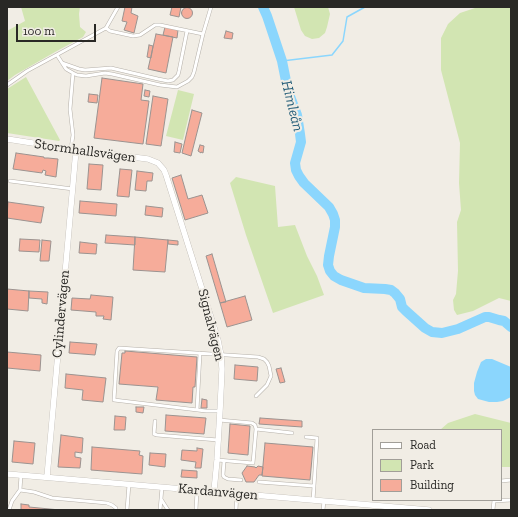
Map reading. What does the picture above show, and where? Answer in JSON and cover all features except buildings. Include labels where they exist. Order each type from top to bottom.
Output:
[{"type":"street","name":"Stormhallsvägen","points":[[7,139],[74,150],[148,159],[161,165]]},
{"type":"street","name":"Cylindervägen","points":[[47,477],[73,189],[74,150]]},
{"type":"street","name":"Signalvägen","points":[[161,165],[166,175],[210,314],[221,355],[222,369],[220,411],[214,491]]},
{"type":"street","name":"Kardanvägen","points":[[7,474],[237,493],[370,507],[429,510]]},
{"type":"lane","points":[[7,85],[27,71],[106,28],[118,7]]},
{"type":"lane","points":[[57,55],[66,69],[73,74],[86,76],[105,73],[160,85],[177,86],[188,81],[192,77],[211,7]]},
{"type":"lane","points":[[106,28],[110,31],[133,36],[140,35],[155,25],[160,25],[203,34]]},
{"type":"lane","points":[[62,63],[85,70],[110,68],[158,79],[173,80],[180,71],[187,31]]},
{"type":"lane","points":[[73,74],[70,109],[74,150]]},
{"type":"lane","points":[[10,181],[73,189]]},
{"type":"lane","points":[[220,411],[197,410],[114,400],[118,348],[264,359],[270,366],[271,376],[267,385],[256,396]]},
{"type":"lane","points":[[197,410],[200,353]]},
{"type":"lane","points":[[217,460],[253,463],[256,429],[255,425],[252,423],[219,420]]},
{"type":"lane","points":[[155,421],[154,434],[157,435],[218,440]]},
{"type":"lane","points":[[256,429],[292,433]]},
{"type":"lane","points":[[306,437],[317,438],[313,500]]},
{"type":"lane","points":[[224,461],[223,475],[228,479],[241,480]]},
{"type":"lane","points":[[9,510],[12,501],[20,490],[21,475]]},
{"type":"lane","points":[[259,482],[314,486]]},
{"type":"lane","points":[[127,510],[129,484]]},
{"type":"lane","points":[[160,510],[162,487]]},
{"type":"lane","points":[[20,490],[34,492],[52,498],[107,503],[116,508],[116,510]]},
{"type":"lane","points":[[196,510],[197,490]]},
{"type":"lane","points":[[236,510],[237,493]]},
{"type":"lane","points":[[161,499],[168,510]]},
{"type":"lane","points":[[322,509],[324,501]]},
{"type":"green space","points":[[21,7],[80,7],[80,27],[86,32],[83,37],[7,81],[7,31],[25,21]]},
{"type":"green space","points":[[294,7],[328,7],[330,14],[325,33],[319,38],[312,39],[305,36],[301,30]]},
{"type":"green space","points":[[478,7],[511,7],[511,301],[499,298],[473,311],[457,315],[454,310],[453,300],[456,294],[458,271],[457,222],[461,210],[459,183],[460,143],[441,70],[441,38],[448,24],[460,13]]},
{"type":"green space","points":[[26,77],[60,140],[59,141],[7,133],[7,89]]},
{"type":"green space","points":[[178,90],[194,94],[183,140],[166,136]]},
{"type":"green space","points":[[236,177],[275,186],[278,227],[295,225],[324,295],[273,313],[230,183]]},
{"type":"green space","points":[[475,414],[511,423],[511,467],[502,467],[502,429],[441,429],[448,423]]},
{"type":"water","points":[[486,359],[492,359],[511,367],[511,397],[503,401],[489,402],[478,399],[475,395],[474,383],[477,372],[481,362]]},
{"type":"waterway","name":"Himleån","points":[[263,7],[282,61],[288,91],[297,115],[301,142],[295,163],[296,170],[304,183],[329,207],[335,220],[328,265],[330,271],[334,276],[341,280],[364,288],[391,290],[400,299],[402,307],[425,328],[432,332],[442,333],[458,329],[485,317],[504,321],[511,327]]},
{"type":"waterway","points":[[282,61],[332,55],[343,41],[347,17],[365,7]]}]
